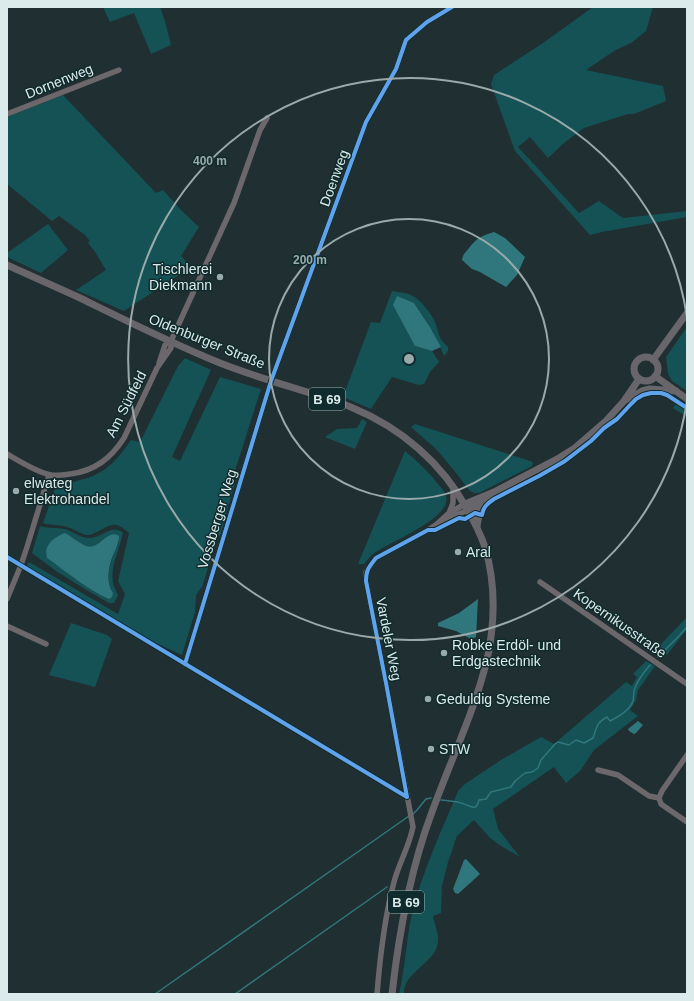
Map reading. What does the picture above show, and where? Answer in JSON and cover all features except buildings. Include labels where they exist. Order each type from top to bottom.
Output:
[{"type":"main road","name":"Oldenburger Straße","points":[[7,265],[131,324],[228,366],[352,408],[385,424],[412,442],[425,453],[453,486],[466,507]]},
{"type":"main road","points":[[653,360],[687,313]]},
{"type":"main road","points":[[642,358],[653,360],[658,369],[655,376],[646,381],[639,379],[636,376],[634,369],[636,362],[642,358]]},
{"type":"main road","points":[[655,376],[687,399]]},
{"type":"main road","points":[[466,507],[575,448],[606,422],[624,401],[639,379]]},
{"type":"main road","points":[[624,401],[642,391],[650,389],[676,392]]},
{"type":"main road","points":[[466,507],[481,504],[494,492]]},
{"type":"main road","points":[[477,526],[481,504]]},
{"type":"main road","name":"B 69","points":[[392,994],[398,943],[405,906],[420,847],[470,715],[489,651],[493,619],[492,591],[488,560],[477,526],[466,507]]},
{"type":"street","name":"Doenweg","points":[[271,381],[366,122],[396,69],[406,40],[427,22],[452,7]]},
{"type":"street","name":"Dornenweg","points":[[7,114],[119,70]]},
{"type":"street","name":"Am Südfeld","points":[[7,454],[36,470],[49,475],[65,475],[84,472],[99,464],[112,454],[124,438],[157,368],[171,348],[171,341],[234,203],[260,130],[267,118]]},
{"type":"street","name":"Vossberger Weg","points":[[185,664],[271,381]]},
{"type":"street","points":[[7,599],[16,580],[49,475]]},
{"type":"street","points":[[449,512],[453,503],[453,486]]},
{"type":"street","name":"Vardeler Weg","points":[[437,524],[449,512],[466,507]]},
{"type":"street","name":"Vardeler Weg","points":[[377,994],[386,923],[394,883],[411,838],[413,827],[366,581],[366,572],[376,558],[428,530],[466,507]]},
{"type":"street","name":"Kopernikusstraße","points":[[540,582],[687,684]]},
{"type":"street","points":[[7,626],[46,644]]},
{"type":"street","points":[[687,755],[662,791],[659,798],[661,804],[687,822]]},
{"type":"street","points":[[598,770],[618,775],[649,796],[659,798]]},
{"type":"shaded area","points":[[103,7],[160,7],[171,45],[151,54],[134,13],[110,22]]},
{"type":"shaded area","points":[[593,7],[653,7],[646,31],[631,43],[614,51],[586,70],[663,86],[666,101],[634,114],[628,114],[584,128],[564,143],[548,158],[530,137],[518,147],[579,213],[599,201],[623,218],[687,211],[687,217],[590,235],[515,151],[491,84],[494,75],[543,43]]},
{"type":"shaded area","points":[[63,95],[156,193],[163,190],[199,227],[181,256],[191,267],[124,311],[76,290],[106,270],[88,243],[90,241],[85,235],[59,216],[52,221],[7,184],[7,117]]},
{"type":"shaded area","points":[[48,224],[68,250],[41,273],[7,257],[7,253]]},
{"type":"shaded area","points":[[494,232],[505,238],[525,257],[517,275],[506,287],[472,269],[462,260],[464,254],[477,240],[482,236]]},
{"type":"shaded area","points":[[392,291],[411,295],[423,304],[434,319],[440,338],[448,347],[448,351],[444,356],[431,329],[414,303],[415,346],[432,351],[439,362],[430,372],[424,384],[419,385],[392,377],[371,409],[343,397],[371,322],[380,323]]},
{"type":"shaded area","points":[[397,296],[414,303],[441,347],[432,351],[415,346],[393,305]]},
{"type":"shaded area","points":[[687,327],[687,391],[672,381],[668,374],[666,357]]},
{"type":"shaded area","points":[[185,358],[211,370],[172,457],[180,461],[220,377],[261,389],[234,474],[237,476],[220,536],[218,536],[202,587],[196,595],[195,612],[182,655],[156,643],[26,567],[29,562],[118,614],[125,594],[118,581],[129,533],[117,525],[111,525],[91,535],[87,535],[60,525],[43,523],[56,486],[97,474],[116,460],[131,440],[140,442],[178,366]]},
{"type":"shaded area","points":[[676,404],[687,411],[687,417],[673,408]]},
{"type":"shaded area","points":[[362,419],[367,422],[355,449],[325,437],[337,429],[357,428]]},
{"type":"shaded area","points":[[415,424],[533,462],[532,466],[479,493],[474,493],[470,491],[436,449],[411,427]]},
{"type":"shaded area","points":[[405,451],[426,470],[442,488],[446,496],[445,505],[429,522],[379,550],[364,564],[358,564]]},
{"type":"shaded area","points":[[40,526],[65,529],[82,537],[88,538],[95,537],[111,530],[119,530],[123,533],[112,576],[114,588],[118,595],[114,603],[109,603],[83,588],[56,571],[32,553]],"holes":[[[65,533],[87,547],[94,547],[99,542],[119,541],[108,574],[108,580],[113,593],[75,579],[63,569]]]},
{"type":"shaded area","points":[[65,533],[84,545],[91,547],[111,535],[115,534],[119,536],[118,544],[109,567],[109,585],[113,593],[112,597],[109,599],[92,590],[47,558],[46,551],[49,544],[56,537]]},
{"type":"shaded area","points":[[478,599],[476,637],[471,639],[456,631],[438,626],[438,623],[459,613]]},
{"type":"shaded area","points":[[687,617],[687,629],[667,655],[660,648],[662,643]]},
{"type":"shaded area","points":[[71,623],[107,635],[112,639],[95,687],[49,675]]},
{"type":"shaded area","points":[[646,661],[655,666],[638,690],[636,700],[630,710],[638,716],[594,750],[580,771],[566,783],[554,767],[493,809],[498,829],[520,857],[490,838],[474,820],[457,836],[442,886],[441,913],[433,916],[438,938],[436,948],[433,955],[409,979],[405,986],[404,994],[399,994],[409,927],[415,902],[432,853],[458,791],[465,784],[501,760],[541,737],[554,744],[626,682],[632,686],[637,677],[633,674]]},
{"type":"shaded area","points":[[638,721],[643,725],[634,734],[628,729]]},
{"type":"shaded area","points":[[466,859],[480,874],[458,894],[455,893],[453,889],[464,860]]},
{"type":"waterway","points":[[665,650],[687,627]]},
{"type":"waterway","points":[[441,800],[459,802],[474,807],[478,804],[479,800],[486,799],[491,792],[511,787],[515,781],[525,773],[532,772],[538,768],[541,760],[558,742],[569,745],[576,740],[584,743],[593,738],[597,726],[601,721],[607,717],[610,721],[627,710],[633,701],[634,691],[638,682],[650,665]]},
{"type":"waterway","points":[[413,814],[426,799],[431,798]]},
{"type":"waterway","points":[[155,994],[409,816]]},
{"type":"waterway","points":[[235,994],[387,887]]},
{"type":"cycle path","points":[[185,664],[271,381],[366,122],[396,69],[406,40],[427,22],[452,7]]},
{"type":"cycle path","points":[[407,797],[366,581],[367,571],[371,564],[376,558],[428,530],[435,530],[459,518],[465,519],[475,513],[482,515],[483,510],[494,499],[565,461],[591,441],[604,428],[617,419],[636,399],[643,395],[661,393],[667,395],[687,408]]},
{"type":"cycle path","points":[[7,557],[407,797]]},
{"type":"place","name":"Tischlerei Diekmann","points":[[220,277]]},
{"type":"place","name":"elwateg Elektrohandel","points":[[16,491]]},
{"type":"place","name":"Aral","points":[[458,552]]},
{"type":"place","name":"Robke Erdöl- und Erdgastechnik","points":[[444,653]]},
{"type":"place","name":"Geduldig Systeme","points":[[428,699]]},
{"type":"place","name":"STW","points":[[431,749]]}]
